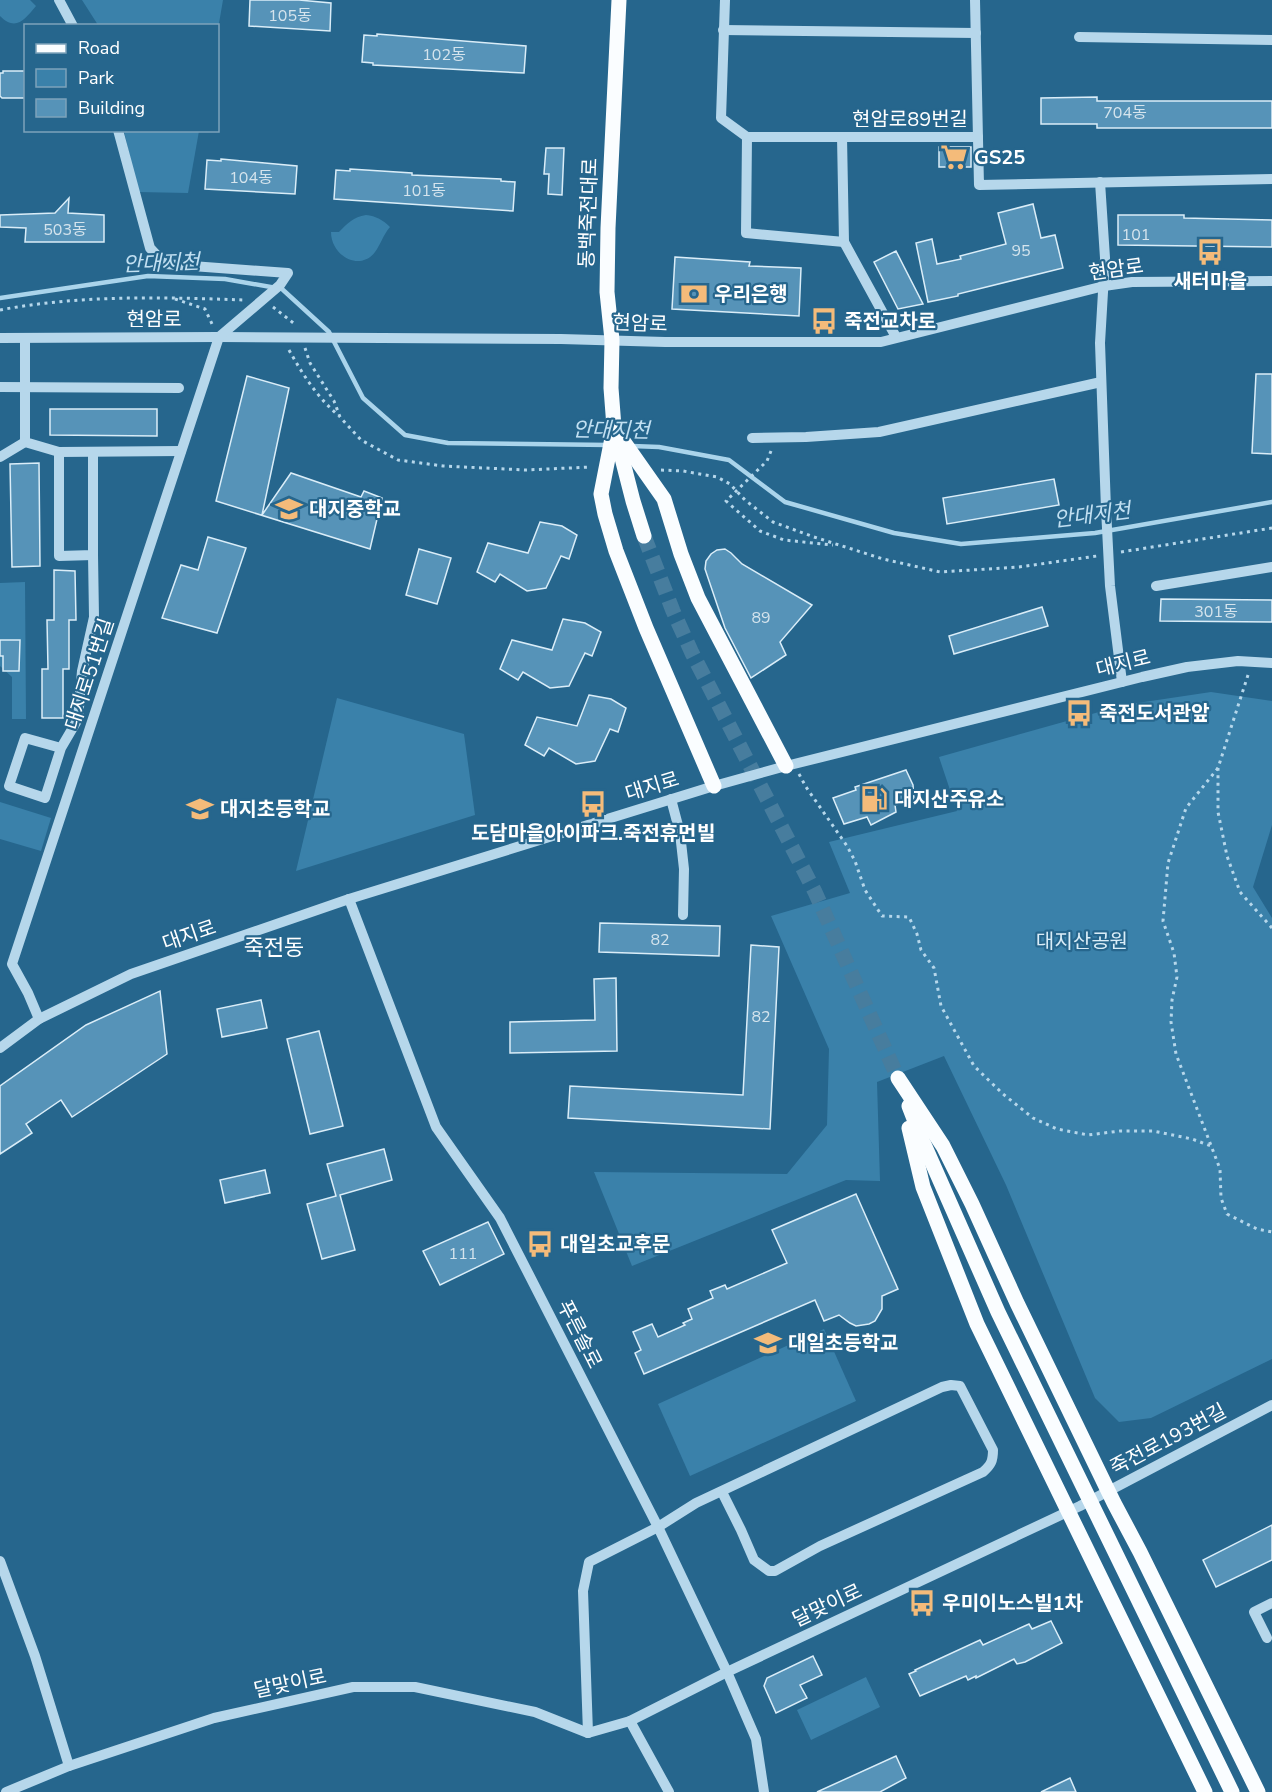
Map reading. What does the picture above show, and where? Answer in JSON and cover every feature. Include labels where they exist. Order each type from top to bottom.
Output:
[{"type":"main road","name":"동백죽전대로","points":[[614,427],[611,388],[612,340],[607,292],[619,0]]},
{"type":"main road","points":[[614,427],[601,494],[616,551],[646,628],[714,786]]},
{"type":"main road","points":[[614,427],[664,499],[698,598],[790,765]]},
{"type":"main road","points":[[614,427],[644,536]]},
{"type":"main road","points":[[898,1078],[943,1146],[1053,1378],[1258,1792]]},
{"type":"main road","points":[[898,1078],[923,1187],[977,1324],[1205,1792]]},
{"type":"main road","points":[[898,1078],[923,1142],[998,1312],[1232,1792]]},
{"type":"street","points":[[59,0],[72,24]]},
{"type":"street","points":[[725,0],[721,118],[747,137],[747,233],[844,242]]},
{"type":"street","points":[[975,0],[979,185],[1272,179]]},
{"type":"street","points":[[723,30],[976,33]]},
{"type":"street","points":[[1079,37],[1272,40]]},
{"type":"street","points":[[119,132],[150,248],[165,264],[288,273],[280,285],[219,337]]},
{"type":"street","name":"현암로89번길","points":[[747,137],[978,137]]},
{"type":"street","name":"현암로89번길","points":[[842,137],[844,242],[896,337]]},
{"type":"street","points":[[1100,182],[1105,258],[1100,343],[1106,508],[1110,586],[1122,682]]},
{"type":"street","name":"현암로","points":[[0,338],[219,337],[881,342],[1104,286],[1132,282],[1272,281]]},
{"type":"street","name":"대지로51번길","points":[[39,1019],[12,964],[219,337]]},
{"type":"street","points":[[25,338],[25,442]]},
{"type":"street","points":[[752,438],[879,432],[1101,382]]},
{"type":"street","points":[[0,387],[179,388]]},
{"type":"street","points":[[0,457],[25,442],[59,452],[181,451]]},
{"type":"street","points":[[59,452],[59,556],[93,555]]},
{"type":"street","points":[[61,748],[25,738],[9,786],[45,798],[61,748],[78,719],[82,671],[94,617],[93,452]]},
{"type":"street","points":[[1155,586],[1272,567]]},
{"type":"street","name":"대지로","points":[[2,1043],[39,1019],[131,974],[349,899],[714,786],[790,765],[1187,667],[1238,661],[1272,663]]},
{"type":"street","points":[[671,799],[680,833],[684,869],[683,915]]},
{"type":"street","name":"푸른솔로","points":[[349,899],[436,1127],[500,1218],[658,1527],[756,1738],[764,1792]]},
{"type":"street","points":[[588,1733],[583,1591],[589,1562],[658,1527],[696,1503],[942,1387],[960,1386],[993,1450],[991,1465],[983,1472],[820,1546],[775,1571],[769,1571],[754,1560],[722,1491]]},
{"type":"street","name":"죽전로193번길","points":[[1080,1506],[1272,1405]]},
{"type":"street","name":"달맞이로","points":[[6,1792],[69,1766],[214,1718],[353,1687],[415,1687],[535,1712],[588,1733],[630,1721],[727,1672],[1080,1506]]},
{"type":"street","points":[[0,1561],[36,1656],[69,1766]]},
{"type":"street","points":[[1270,1641],[1254,1612],[1272,1603]]},
{"type":"street","points":[[630,1721],[669,1792]]},
{"type":"path","points":[[173,299],[205,309],[219,337]]},
{"type":"path","points":[[282,338],[300,370],[322,401],[340,417]]},
{"type":"path","points":[[767,460],[726,501],[760,531],[784,540],[841,546]]},
{"type":"path","points":[[1252,662],[1218,768],[1218,812],[1227,856],[1240,892],[1272,928]]},
{"type":"path","points":[[790,765],[847,846],[865,890],[882,916],[909,917],[921,950],[933,968],[941,1006],[974,1066],[1003,1094],[1033,1118],[1057,1129],[1088,1135],[1120,1131],[1153,1131],[1192,1139],[1211,1146]]},
{"type":"path","points":[[1218,768],[1186,808],[1168,863],[1163,921],[1174,953],[1177,978],[1172,1000],[1171,1022],[1176,1054],[1220,1169],[1221,1198],[1227,1214],[1257,1229],[1272,1232]]},
{"type":"green space","points":[[0,0],[30,0],[36,6],[20,22],[11,23],[0,16]]},
{"type":"green space","points":[[82,0],[223,0],[219,24],[97,24]]},
{"type":"green space","points":[[124,132],[199,132],[188,193],[138,192]]},
{"type":"green space","points":[[366,215],[385,222],[390,227],[369,258],[354,261],[341,254],[336,248],[331,232],[339,232],[354,219]]},
{"type":"green space","points":[[25,582],[26,719],[12,719],[12,677],[0,666],[0,583]]},
{"type":"green space","name":"대지산공원","points":[[1211,692],[1272,701],[1272,825],[1253,887],[1272,918],[1272,1359],[1151,1418],[1119,1422],[1095,1398],[1006,1185],[944,1056],[877,1082],[880,1181],[846,1180],[632,1266],[594,1172],[787,1174],[827,1125],[829,1049],[771,916],[850,893],[829,842],[957,811],[939,757],[1124,705]]},
{"type":"green space","points":[[337,698],[464,734],[475,815],[296,871]]},
{"type":"green space","points":[[0,802],[51,818],[41,851],[0,839]]},
{"type":"green space","points":[[824,1329],[856,1401],[690,1476],[658,1404]]},
{"type":"green space","points":[[866,1677],[880,1707],[811,1740],[797,1710]]},
{"type":"building","points":[[250,0],[299,0],[331,3],[330,31],[249,26]]},
{"type":"building","points":[[377,34],[526,46],[524,73],[373,65],[373,63],[362,62],[364,35],[377,36]]},
{"type":"building","points":[[3,71],[24,71],[24,98],[2,98],[0,96],[0,73]]},
{"type":"building","points":[[1097,97],[1097,101],[1272,101],[1272,128],[1097,128],[1097,124],[1041,124],[1041,98]]},
{"type":"building","points":[[939,147],[971,147],[971,167],[939,167]]},
{"type":"building","points":[[546,148],[564,148],[562,195],[548,194],[549,174],[544,174]]},
{"type":"building","points":[[221,159],[297,166],[295,194],[205,189],[207,160],[221,161]]},
{"type":"building","points":[[350,169],[412,173],[412,175],[501,179],[501,181],[515,182],[513,211],[334,199],[336,170],[350,171]]},
{"type":"building","points":[[69,198],[68,213],[104,215],[104,242],[25,242],[26,228],[0,227],[0,215],[55,213]]},
{"type":"building","points":[[1033,204],[1041,238],[1055,235],[1063,268],[928,302],[916,243],[932,239],[937,264],[961,259],[960,256],[1006,244],[998,213]]},
{"type":"building","points":[[1118,215],[1184,215],[1184,218],[1272,220],[1272,247],[1118,245]]},
{"type":"building","points":[[896,251],[923,304],[898,309],[874,262]]},
{"type":"building","points":[[675,257],[750,262],[749,266],[801,268],[799,316],[672,309]]},
{"type":"building","points":[[1256,374],[1272,374],[1272,454],[1252,453]]},
{"type":"building","points":[[247,376],[289,388],[262,515],[291,473],[361,497],[364,491],[382,498],[370,549],[216,501]]},
{"type":"building","points":[[50,409],[157,409],[157,436],[50,435]]},
{"type":"building","points":[[39,463],[40,566],[12,567],[10,464]]},
{"type":"building","points":[[1054,479],[1059,505],[947,524],[943,498]]},
{"type":"building","points":[[540,522],[562,526],[577,535],[569,559],[561,556],[546,588],[527,591],[500,574],[495,582],[477,572],[488,543],[528,553]]},
{"type":"building","points":[[208,537],[246,548],[217,633],[162,618],[181,565],[198,570]]},
{"type":"building","points":[[419,549],[451,558],[437,604],[406,595]]},
{"type":"building","points":[[725,549],[742,564],[812,605],[780,642],[786,655],[751,678],[725,628],[705,569],[706,561],[711,554]]},
{"type":"building","points":[[54,570],[75,571],[76,620],[69,620],[69,669],[63,669],[63,718],[42,718],[42,669],[48,669],[47,620],[54,620]]},
{"type":"building","points":[[1161,599],[1272,600],[1272,622],[1160,621]]},
{"type":"building","points":[[1042,607],[1048,626],[954,654],[949,636]]},
{"type":"building","points":[[563,619],[585,623],[601,632],[592,656],[585,653],[569,686],[550,688],[523,672],[518,680],[500,669],[512,640],[552,650]]},
{"type":"building","points":[[0,640],[20,640],[19,671],[3,671]]},
{"type":"building","points":[[589,695],[611,699],[626,708],[618,732],[610,729],[595,761],[576,764],[549,748],[544,756],[525,745],[537,717],[577,726]]},
{"type":"building","name":"대지산주유소","points":[[906,770],[913,785],[914,800],[895,805],[896,812],[871,825],[867,817],[844,824],[833,798],[856,790],[855,787]]},
{"type":"building","points":[[600,923],[720,926],[719,956],[599,952]]},
{"type":"building","points":[[751,945],[779,947],[770,1129],[568,1118],[570,1086],[743,1095]]},
{"type":"building","points":[[616,978],[617,1051],[510,1053],[510,1022],[595,1020],[594,979]]},
{"type":"building","points":[[160,991],[167,1054],[72,1117],[61,1100],[26,1124],[32,1133],[0,1154],[0,1086],[86,1025]]},
{"type":"building","points":[[261,1000],[267,1028],[222,1037],[217,1009]]},
{"type":"building","points":[[319,1031],[343,1126],[310,1134],[287,1039]]},
{"type":"building","points":[[384,1149],[392,1180],[340,1195],[355,1250],[322,1259],[307,1204],[336,1196],[327,1164]]},
{"type":"building","points":[[265,1170],[270,1193],[225,1203],[220,1180]]},
{"type":"building","points":[[856,1194],[898,1289],[882,1296],[882,1309],[875,1321],[856,1326],[839,1315],[824,1321],[815,1300],[644,1374],[635,1353],[641,1350],[633,1332],[652,1324],[658,1337],[685,1325],[683,1323],[692,1319],[688,1309],[713,1298],[710,1291],[725,1285],[727,1289],[787,1263],[772,1230]]},
{"type":"building","points":[[488,1222],[504,1254],[440,1285],[423,1251]]},
{"type":"building","points":[[1272,1525],[1272,1560],[1216,1587],[1203,1560]]},
{"type":"building","points":[[1051,1621],[1062,1643],[1025,1662],[1017,1664],[1014,1659],[976,1678],[976,1676],[968,1680],[966,1676],[920,1696],[909,1674],[980,1640],[983,1645],[1029,1624],[1032,1629]]},
{"type":"building","points":[[813,1656],[822,1675],[800,1685],[807,1698],[776,1713],[764,1686],[767,1678]]},
{"type":"building","points":[[896,1756],[906,1778],[880,1792],[817,1792]]},
{"type":"building","points":[[1070,1778],[1076,1792],[1041,1792]]},
{"type":"waterway","name":"안대지천","points":[[0,298],[148,276],[225,279],[282,289],[329,332],[363,398],[405,435],[448,443],[609,445]]},
{"type":"waterway","name":"안대지천","points":[[632,446],[659,447],[729,460],[785,502],[894,533],[961,544],[1095,533],[1272,502]]},
{"type":"tunnel","points":[[644,536],[692,653],[815,892],[898,1078]]},
{"type":"place","name":"GS25","points":[[954,157]]},
{"type":"place","name":"새터마을","points":[[1210,252]]},
{"type":"place","name":"우리은행","points":[[694,294]]},
{"type":"place","name":"죽전교차로","points":[[824,321]]},
{"type":"place","name":"대지중학교","points":[[289,509]]},
{"type":"place","name":"죽전도서관앞","points":[[1079,713]]},
{"type":"place","name":"대지산주유소","points":[[874,799]]},
{"type":"place","name":"도담마을아이파크.죽전휴먼빌","points":[[593,804]]},
{"type":"place","name":"대지초등학교","points":[[200,809]]},
{"type":"place","name":"대일초교후문","points":[[540,1244]]},
{"type":"place","name":"대일초등학교","points":[[768,1343]]},
{"type":"place","name":"우미이노스빌1차","points":[[922,1603]]},
{"type":"district","name":"죽전동","points":[[274,947]]}]
